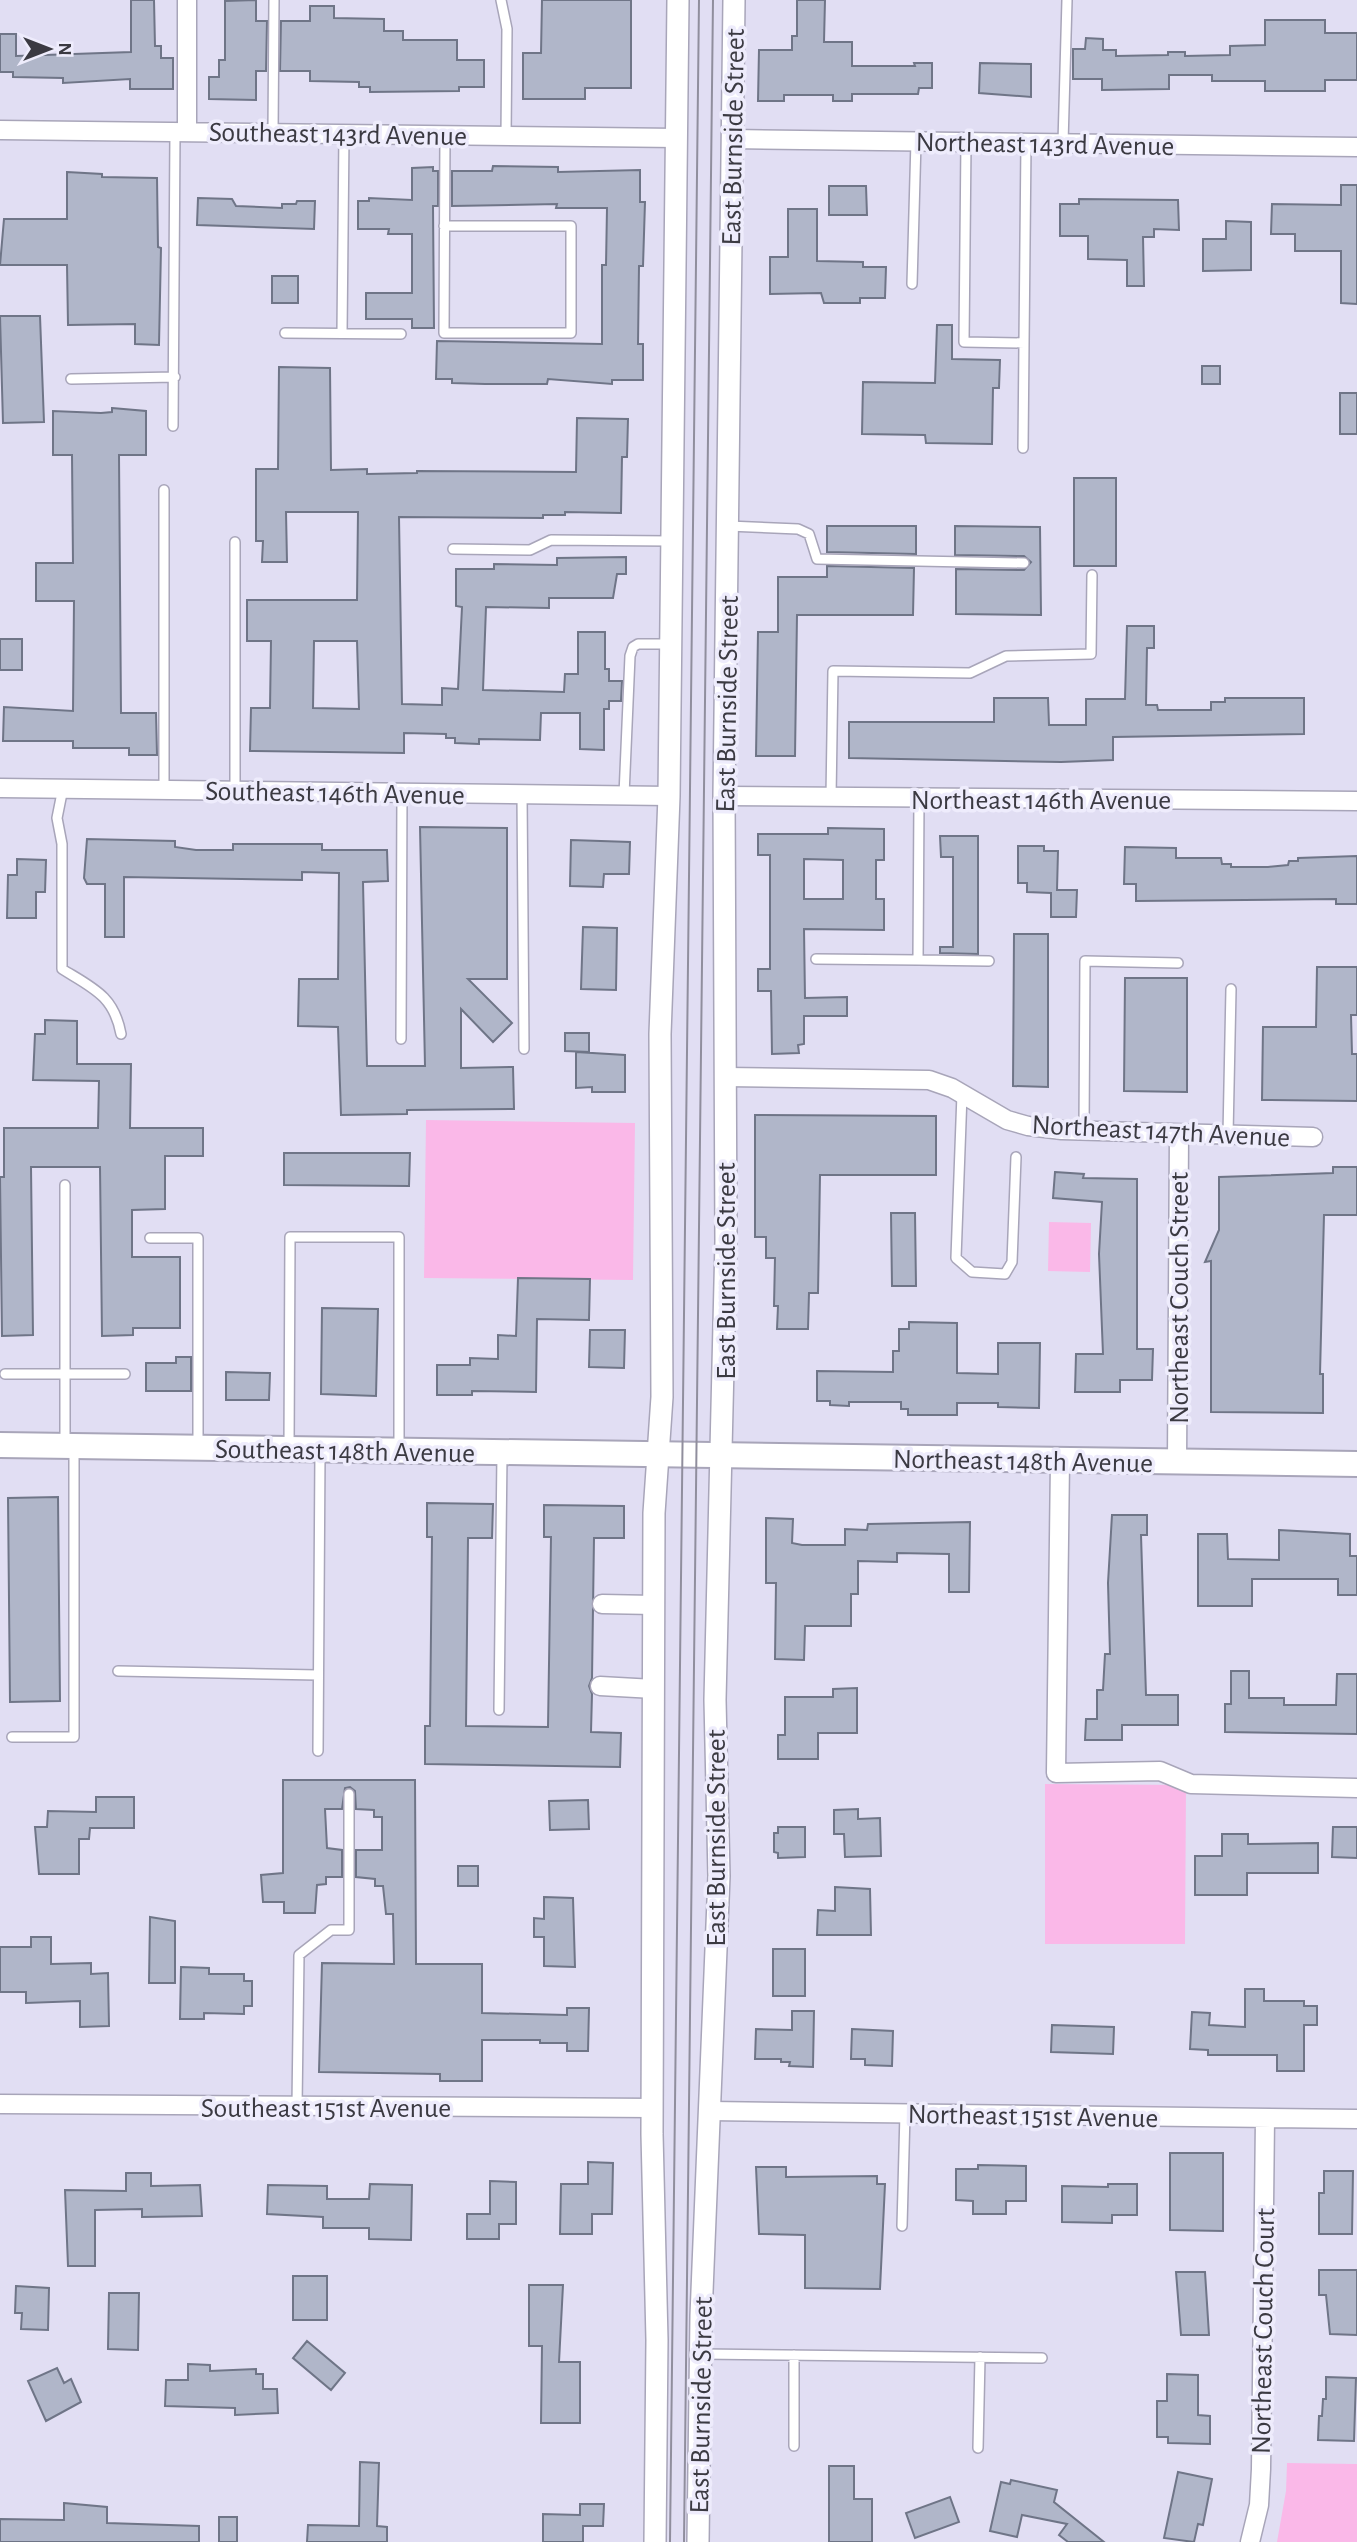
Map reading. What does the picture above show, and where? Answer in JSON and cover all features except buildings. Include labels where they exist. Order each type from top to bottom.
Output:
[{"type":"main road","name":"Southeast 148th Avenue","points":[[0,1445],[689,1456]]},
{"type":"main road","name":"Northeast 148th Avenue","points":[[689,1456],[1357,1464]]},
{"type":"street","points":[[181,131],[187,0]]},
{"type":"street","name":"East Burnside Street","points":[[655,2542],[657,2340],[653,2108],[654,1513],[663,1371],[660,1034],[669,796],[678,0]]},
{"type":"street","name":"East Burnside Street","points":[[698,2542],[701,2354],[719,1876],[715,1686],[726,1077],[724,796],[734,0]]},
{"type":"street","name":"Southeast 143rd Avenue","points":[[0,130],[677,138]]},
{"type":"street","name":"Northeast 143rd Avenue","points":[[732,139],[1357,147]]},
{"type":"street","name":"Southeast 146th Avenue","points":[[0,788],[669,796]]},
{"type":"street","name":"Northeast 146th Avenue","points":[[724,796],[1357,801]]},
{"type":"street","name":"Northeast 147th Avenue","points":[[726,1077],[929,1080],[962,1094],[1007,1120],[1028,1126],[1084,1131],[1313,1137]]},
{"type":"street","name":"Northeast Couch Street","points":[[1177,1462],[1179,1134]]},
{"type":"street","points":[[1060,1461],[1056,1773],[1160,1771],[1191,1784],[1357,1788]]},
{"type":"street","points":[[602,1604],[654,1605]]},
{"type":"street","points":[[600,1686],[654,1689]]},
{"type":"street","name":"Southeast 151st Avenue","points":[[0,2104],[297,2108],[653,2108]]},
{"type":"street","name":"Northeast 151st Avenue","points":[[710,2111],[1357,2119]]},
{"type":"street","name":"Northeast Couch Court","points":[[1250,2542],[1259,2505],[1261,2469],[1265,2118]]},
{"type":"lane","points":[[273,132],[274,0]]},
{"type":"lane","points":[[501,0],[508,29],[506,136]]},
{"type":"lane","points":[[1063,143],[1067,0]]},
{"type":"lane","points":[[173,426],[181,131]]},
{"type":"lane","points":[[342,333],[344,134]]},
{"type":"lane","points":[[444,226],[570,226],[571,332],[444,332],[444,226],[445,135]]},
{"type":"lane","points":[[912,284],[916,141]]},
{"type":"lane","points":[[966,142],[964,342],[1024,343]]},
{"type":"lane","points":[[1023,447],[1026,143]]},
{"type":"lane","points":[[285,333],[401,334]]},
{"type":"lane","points":[[71,379],[175,377]]},
{"type":"lane","points":[[164,490],[164,790]]},
{"type":"lane","points":[[728,526],[798,529],[809,534],[817,559],[1024,563]]},
{"type":"lane","points":[[453,549],[530,550],[551,540],[672,541]]},
{"type":"lane","points":[[234,542],[235,790]]},
{"type":"lane","points":[[831,797],[833,671],[970,673],[1006,656],[1091,654],[1092,575]]},
{"type":"lane","points":[[624,795],[630,656],[633,647],[638,644],[670,644]]},
{"type":"lane","points":[[63,788],[57,818],[62,844],[62,969],[101,994],[117,1013],[121,1034]]},
{"type":"lane","points":[[401,1039],[402,792]]},
{"type":"lane","points":[[522,794],[524,1049]]},
{"type":"lane","points":[[918,960],[919,798]]},
{"type":"lane","points":[[816,960],[989,961]]},
{"type":"lane","points":[[1084,1131],[1085,961],[1178,962]]},
{"type":"lane","points":[[1228,1135],[1231,989]]},
{"type":"lane","points":[[962,1094],[956,1258],[972,1272],[1004,1274],[1012,1262],[1016,1157]]},
{"type":"lane","points":[[12,1737],[74,1737],[69,1446],[65,1374],[65,1185]]},
{"type":"lane","points":[[289,1449],[290,1237],[399,1237],[399,1451]]},
{"type":"lane","points":[[150,1238],[198,1238],[198,1448]]},
{"type":"lane","points":[[5,1374],[125,1374]]},
{"type":"lane","points":[[318,1751],[320,1450]]},
{"type":"lane","points":[[499,1710],[502,1452]]},
{"type":"lane","points":[[118,1671],[317,1675]]},
{"type":"lane","points":[[297,2108],[299,1955],[331,1930],[349,1930],[349,1794]]},
{"type":"lane","points":[[902,2226],[905,2113]]},
{"type":"lane","points":[[701,2354],[1042,2358]]},
{"type":"lane","points":[[794,2355],[794,2446]]},
{"type":"lane","points":[[978,2448],[980,2357]]},
{"type":"shaded area","points":[[426,1120],[635,1123],[633,1280],[424,1278]]},
{"type":"shaded area","points":[[1049,1222],[1091,1223],[1090,1272],[1048,1271]]},
{"type":"shaded area","points":[[1045,1784],[1186,1785],[1185,1944],[1045,1944]]},
{"type":"shaded area","points":[[1287,2463],[1357,2464],[1357,2542],[1277,2542],[1286,2491]]},
{"type":"tram line","points":[[670,2542],[699,0]]},
{"type":"tram line","points":[[684,2542],[713,0]]}]
